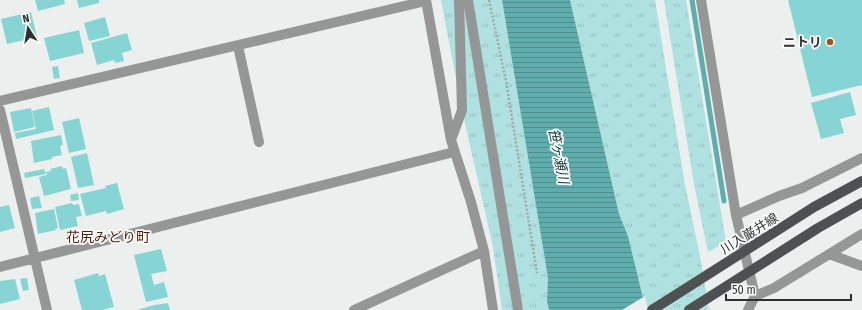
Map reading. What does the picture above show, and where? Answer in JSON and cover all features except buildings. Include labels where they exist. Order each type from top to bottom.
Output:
[{"type":"main road","name":"川入巌井線","points":[[652,310],[814,207],[862,181]]},
{"type":"main road","points":[[689,310],[818,228],[862,203]]},
{"type":"street","points":[[451,140],[462,110],[459,0]]},
{"type":"street","points":[[468,0],[518,310]]},
{"type":"street","points":[[701,0],[736,215],[755,296],[748,310]]},
{"type":"street","points":[[0,101],[426,1],[451,140],[471,202],[484,251],[493,310]]},
{"type":"street","points":[[238,46],[259,142]]},
{"type":"street","points":[[0,110],[47,310]]},
{"type":"street","points":[[0,267],[454,152]]},
{"type":"street","points":[[736,215],[779,196],[802,188],[862,158]]},
{"type":"street","points":[[755,296],[774,288],[862,234]]},
{"type":"street","points":[[354,310],[484,251]]},
{"type":"street","points":[[829,254],[862,266]]},
{"type":"path","points":[[489,0],[506,81],[538,273]]},
{"type":"green space","points":[[441,0],[502,0],[548,278],[547,301],[549,310],[502,310],[493,247],[462,110]]},
{"type":"green space","points":[[570,0],[655,0],[685,185],[700,256],[709,310],[646,310],[628,236],[619,214]]},
{"type":"green space","points":[[664,0],[686,0],[726,242],[708,252],[694,184]]},
{"type":"water","name":"笹ヶ瀬川","points":[[502,0],[570,0],[619,214],[628,236],[646,310],[549,310],[547,301],[548,278]]},
{"type":"pier","points":[[645,296],[648,310],[622,310]]},
{"type":"waterway","points":[[692,0],[724,201]]},
{"type":"place","name":"ニトリ","points":[[830,42]]},
{"type":"district","name":"花尻みどり町","points":[[108,237]]}]
